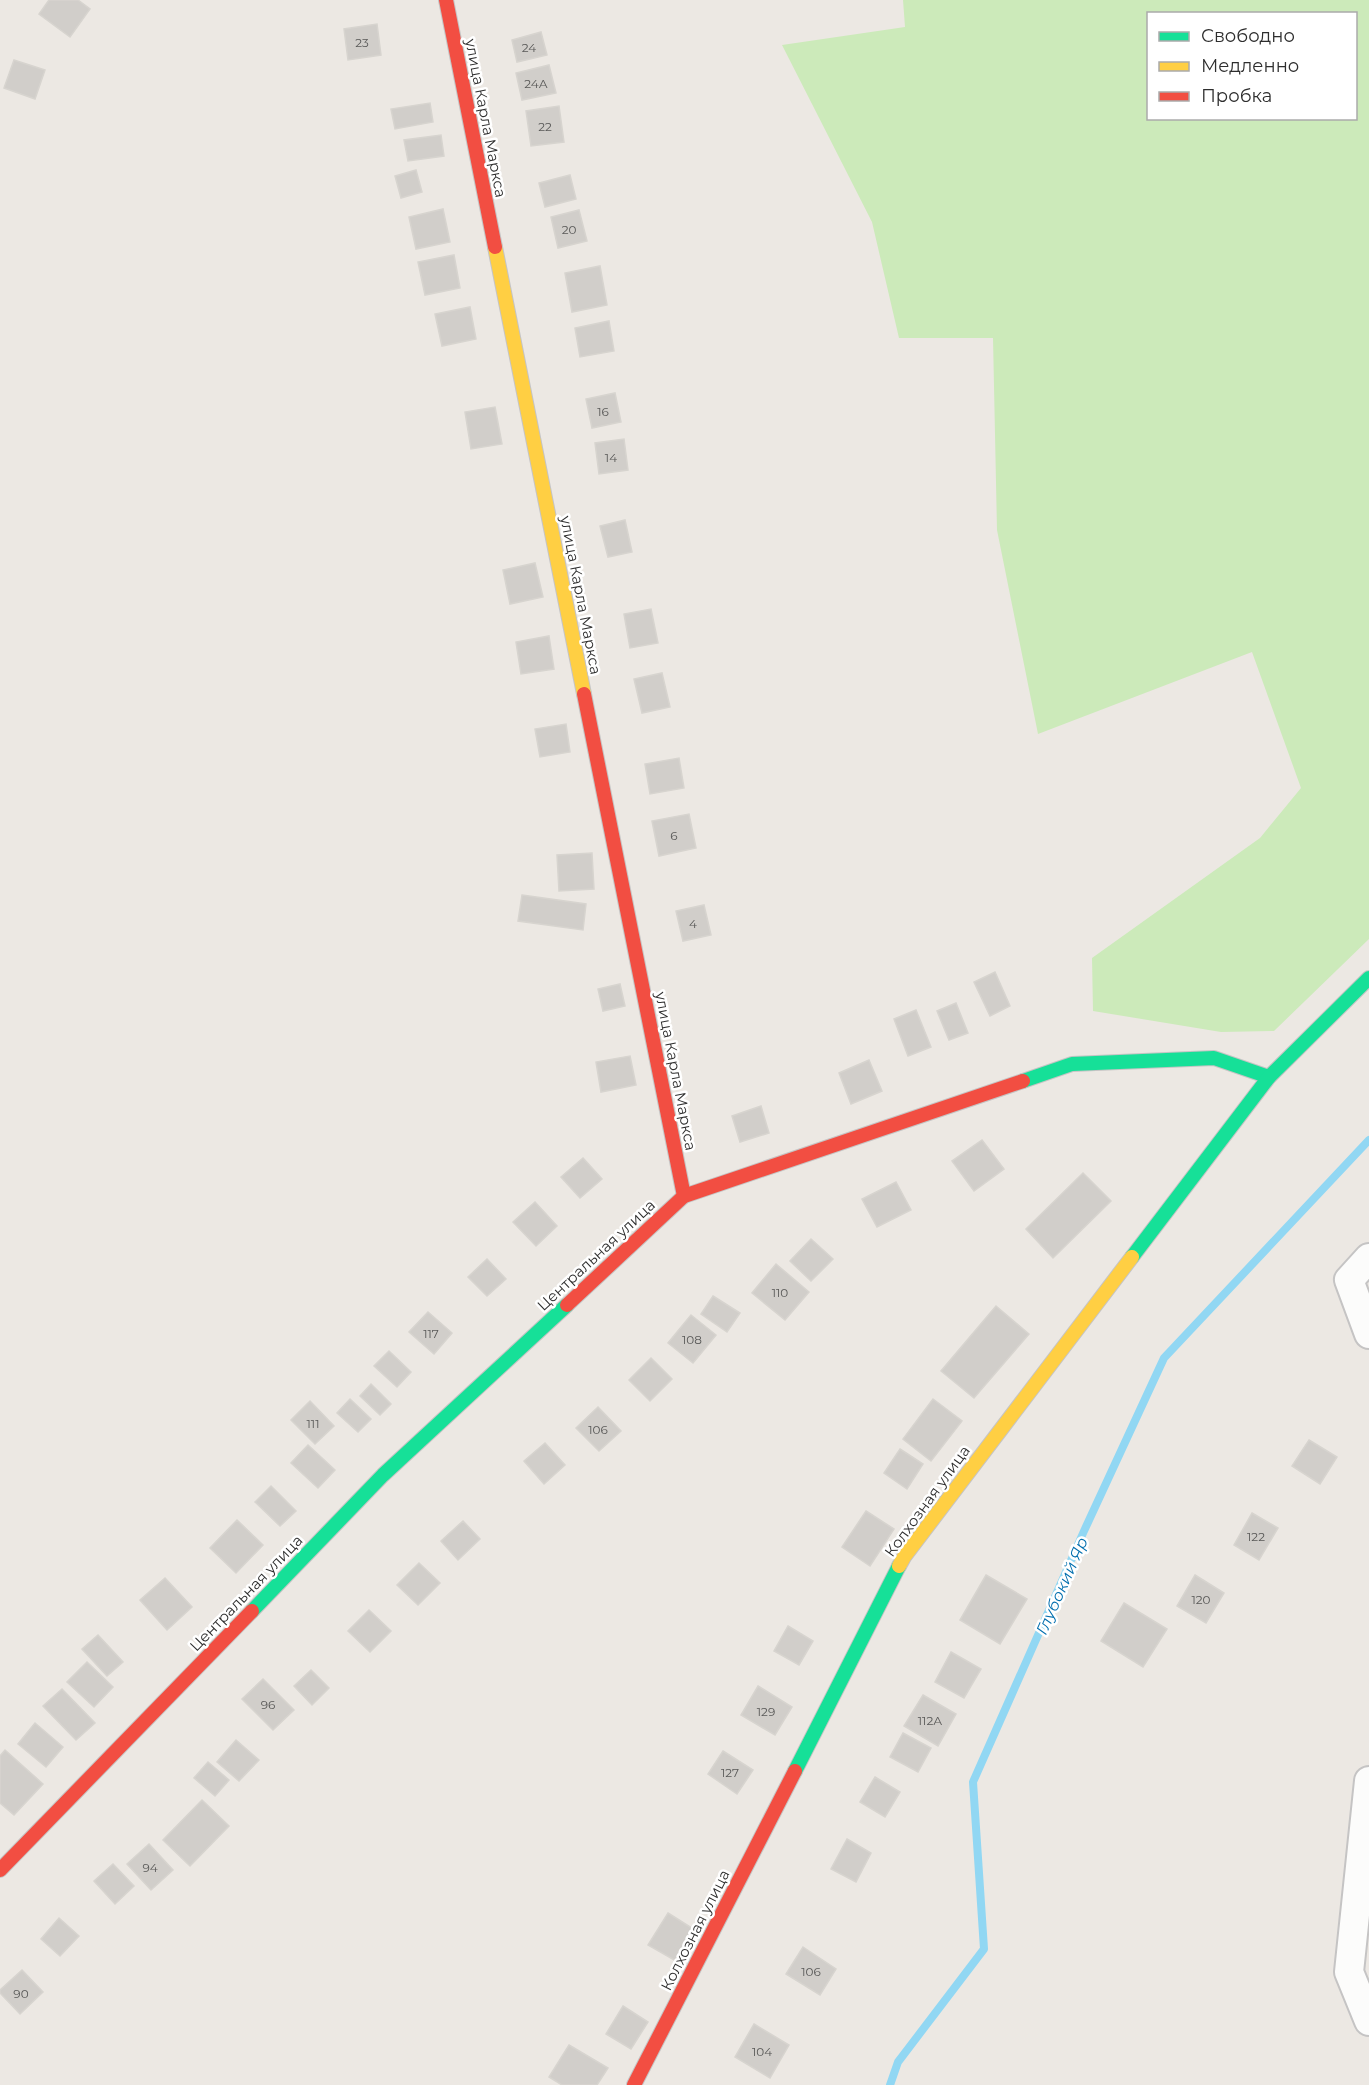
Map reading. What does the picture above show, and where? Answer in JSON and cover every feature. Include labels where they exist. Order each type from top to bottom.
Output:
[{"type":"street","name":"улица Карла Маркса","points":[[446,0],[684,1196]]},
{"type":"street","points":[[1269,1077],[1369,978]]},
{"type":"street","name":"Центральная улица","points":[[0,1870],[383,1475],[684,1196],[1072,1064],[1214,1058],[1269,1077]]},
{"type":"street","name":"Колхозная улица","points":[[634,2085],[904,1557],[1269,1077]]},
{"type":"street","points":[[1369,1258],[1349,1280],[1369,1334]]},
{"type":"street","points":[[1369,1781],[1349,1972],[1369,2020]]},
{"type":"green space","points":[[903,0],[1369,0],[1369,939],[1274,1031],[1221,1032],[1093,1011],[1092,958],[1260,838],[1301,788],[1252,652],[1038,734],[997,530],[993,338],[899,338],[872,222],[782,45],[905,27]]},
{"type":"building","points":[[49,0],[78,0],[90,9],[70,37],[39,14]]},
{"type":"building","points":[[377,24],[381,55],[348,60],[344,29]]},
{"type":"building","points":[[541,32],[547,55],[517,62],[512,40]]},
{"type":"building","points":[[14,60],[45,70],[35,99],[4,88]]},
{"type":"building","points":[[549,65],[556,93],[522,100],[516,73]]},
{"type":"building","points":[[430,103],[433,122],[395,129],[391,109]]},
{"type":"building","points":[[559,106],[564,142],[531,146],[526,111]]},
{"type":"building","points":[[441,135],[444,156],[408,161],[404,140]]},
{"type":"building","points":[[416,170],[422,192],[401,198],[395,176]]},
{"type":"building","points":[[570,175],[576,199],[545,207],[539,183]]},
{"type":"building","points":[[443,209],[450,242],[416,249],[409,217]]},
{"type":"building","points":[[579,210],[587,241],[558,248],[551,217]]},
{"type":"building","points":[[454,255],[460,288],[425,295],[418,262]]},
{"type":"building","points":[[600,266],[607,305],[572,312],[565,273]]},
{"type":"building","points":[[470,307],[476,339],[442,346],[435,314]]},
{"type":"building","points":[[609,321],[614,351],[580,357],[575,328]]},
{"type":"building","points":[[615,393],[621,422],[592,428],[586,399]]},
{"type":"building","points":[[495,407],[502,444],[471,449],[465,412]]},
{"type":"building","points":[[624,439],[628,470],[599,474],[595,443]]},
{"type":"building","points":[[625,520],[632,552],[608,557],[600,526]]},
{"type":"building","points":[[535,563],[543,597],[510,604],[503,570]]},
{"type":"building","points":[[651,609],[658,643],[630,648],[624,614]]},
{"type":"building","points":[[549,636],[554,669],[521,674],[516,642]]},
{"type":"building","points":[[662,673],[670,707],[642,713],[634,679]]},
{"type":"building","points":[[566,724],[570,752],[540,757],[535,729]]},
{"type":"building","points":[[679,758],[684,788],[650,794],[645,764]]},
{"type":"building","points":[[689,814],[696,848],[659,856],[652,821]]},
{"type":"building","points":[[592,853],[594,889],[559,891],[557,855]]},
{"type":"building","points":[[522,895],[586,904],[583,930],[518,921]]},
{"type":"building","points":[[704,905],[711,935],[683,941],[676,911]]},
{"type":"building","points":[[995,972],[1010,1006],[990,1016],[974,982]]},
{"type":"building","points":[[620,984],[625,1006],[603,1011],[598,989]]},
{"type":"building","points":[[956,1003],[968,1033],[949,1040],[937,1011]]},
{"type":"building","points":[[916,1010],[931,1047],[908,1056],[894,1019]]},
{"type":"building","points":[[630,1056],[636,1085],[601,1092],[596,1062]]},
{"type":"building","points":[[869,1060],[882,1091],[851,1104],[839,1073]]},
{"type":"building","points":[[761,1106],[769,1133],[740,1142],[732,1116]]},
{"type":"building","points":[[982,1140],[1004,1169],[974,1191],[952,1161]]},
{"type":"building","points":[[583,1158],[602,1179],[580,1198],[561,1177]]},
{"type":"building","points":[[1083,1173],[1111,1201],[1053,1258],[1026,1229]]},
{"type":"building","points":[[896,1182],[911,1210],[877,1227],[862,1199]]},
{"type":"building","points":[[535,1202],[557,1226],[536,1246],[513,1222]]},
{"type":"building","points":[[811,1239],[833,1259],[811,1281],[790,1261]]},
{"type":"building","points":[[487,1259],[506,1279],[487,1296],[468,1277]]},
{"type":"building","points":[[776,1264],[809,1292],[785,1320],[752,1293]]},
{"type":"building","points":[[713,1296],[740,1313],[727,1332],[701,1314]]},
{"type":"building","points":[[996,1306],[1029,1334],[974,1398],[941,1371]]},
{"type":"building","points":[[428,1312],[452,1333],[434,1354],[409,1332]]},
{"type":"building","points":[[691,1315],[716,1335],[693,1363],[668,1343]]},
{"type":"building","points":[[389,1351],[411,1372],[397,1387],[374,1366]]},
{"type":"building","points":[[651,1358],[672,1379],[650,1401],[629,1380]]},
{"type":"building","points":[[371,1384],[391,1404],[380,1415],[360,1396]]},
{"type":"building","points":[[350,1399],[371,1419],[358,1432],[337,1413]]},
{"type":"building","points":[[933,1399],[962,1421],[931,1461],[903,1439]]},
{"type":"building","points":[[310,1401],[334,1426],[315,1444],[291,1420]]},
{"type":"building","points":[[598,1407],[621,1431],[599,1451],[576,1428]]},
{"type":"building","points":[[1309,1440],[1337,1457],[1320,1484],[1292,1466]]},
{"type":"building","points":[[545,1443],[565,1465],[544,1484],[524,1461]]},
{"type":"building","points":[[308,1445],[335,1470],[318,1488],[291,1463]]},
{"type":"building","points":[[900,1449],[923,1464],[907,1489],[884,1473]]},
{"type":"building","points":[[271,1486],[296,1511],[280,1526],[255,1502]]},
{"type":"building","points":[[866,1511],[894,1529],[870,1566],[842,1547]]},
{"type":"building","points":[[1252,1513],[1278,1528],[1259,1560],[1234,1545]]},
{"type":"building","points":[[237,1520],[263,1545],[236,1573],[210,1548]]},
{"type":"building","points":[[463,1521],[480,1539],[458,1560],[441,1541]]},
{"type":"building","points":[[419,1563],[440,1583],[418,1605],[397,1585]]},
{"type":"building","points":[[986,1575],[1027,1599],[1000,1644],[960,1620]]},
{"type":"building","points":[[1195,1575],[1224,1593],[1206,1623],[1177,1606]]},
{"type":"building","points":[[165,1578],[192,1607],[167,1630],[140,1600]]},
{"type":"building","points":[[1124,1603],[1167,1629],[1143,1667],[1101,1641]]},
{"type":"building","points":[[369,1610],[391,1631],[370,1652],[348,1631]]},
{"type":"building","points":[[788,1626],[813,1641],[799,1665],[774,1651]]},
{"type":"building","points":[[98,1635],[123,1662],[107,1676],[82,1649]]},
{"type":"building","points":[[951,1652],[981,1669],[964,1698],[935,1682]]},
{"type":"building","points":[[87,1662],[113,1687],[94,1707],[67,1682]]},
{"type":"building","points":[[311,1670],[329,1688],[312,1705],[294,1686]]},
{"type":"building","points":[[263,1679],[294,1710],[273,1730],[242,1699]]},
{"type":"building","points":[[758,1686],[792,1707],[775,1735],[741,1715]]},
{"type":"building","points":[[62,1689],[95,1723],[76,1740],[43,1706]]},
{"type":"building","points":[[923,1695],[956,1714],[938,1746],[904,1726]]},
{"type":"building","points":[[35,1723],[63,1747],[46,1767],[18,1744]]},
{"type":"building","points":[[903,1733],[931,1748],[918,1772],[890,1757]]},
{"type":"building","points":[[236,1740],[259,1760],[239,1781],[217,1762]]},
{"type":"building","points":[[5,1750],[43,1784],[14,1815],[0,1803],[0,1756]]},
{"type":"building","points":[[723,1751],[753,1770],[737,1794],[708,1774]]},
{"type":"building","points":[[208,1762],[229,1780],[215,1796],[194,1778]]},
{"type":"building","points":[[875,1777],[900,1792],[885,1817],[860,1802]]},
{"type":"building","points":[[202,1800],[229,1826],[190,1866],[163,1840]]},
{"type":"building","points":[[847,1839],[871,1853],[856,1882],[831,1869]]},
{"type":"building","points":[[149,1844],[173,1870],[151,1890],[127,1864]]},
{"type":"building","points":[[113,1864],[134,1886],[115,1904],[94,1881]]},
{"type":"building","points":[[668,1913],[695,1930],[676,1961],[648,1945]]},
{"type":"building","points":[[59,1918],[79,1936],[60,1956],[41,1939]]},
{"type":"building","points":[[803,1947],[836,1969],[820,1995],[786,1974]]},
{"type":"building","points":[[22,1970],[43,1992],[20,2014],[0,1993],[0,1990]]},
{"type":"building","points":[[623,2006],[648,2022],[631,2049],[606,2034]]},
{"type":"building","points":[[754,2024],[789,2045],[770,2078],[735,2057]]},
{"type":"building","points":[[569,2045],[608,2068],[597,2085],[562,2085],[549,2077]]},
{"type":"waterway","name":"Глубокий Яр","points":[[890,2085],[898,2062],[984,1949],[973,1782],[1084,1531],[1164,1358],[1369,1140]]},
{"type":"traffic: fast","points":[[1132,1257],[1269,1077],[1369,978]]},
{"type":"traffic: fast","points":[[1023,1081],[1072,1064],[1214,1058],[1269,1077]]},
{"type":"traffic: fast","points":[[252,1611],[383,1475],[567,1305]]},
{"type":"traffic: fast","points":[[795,1771],[899,1566]]},
{"type":"traffic: slow","points":[[495,247],[584,694]]},
{"type":"traffic: slow","points":[[899,1566],[1132,1257]]},
{"type":"traffic: jam","points":[[446,0],[495,247]]},
{"type":"traffic: jam","points":[[584,694],[684,1196]]},
{"type":"traffic: jam","points":[[567,1305],[684,1196],[1023,1081]]},
{"type":"traffic: jam","points":[[0,1870],[252,1611]]},
{"type":"traffic: jam","points":[[634,2085],[795,1771]]}]
